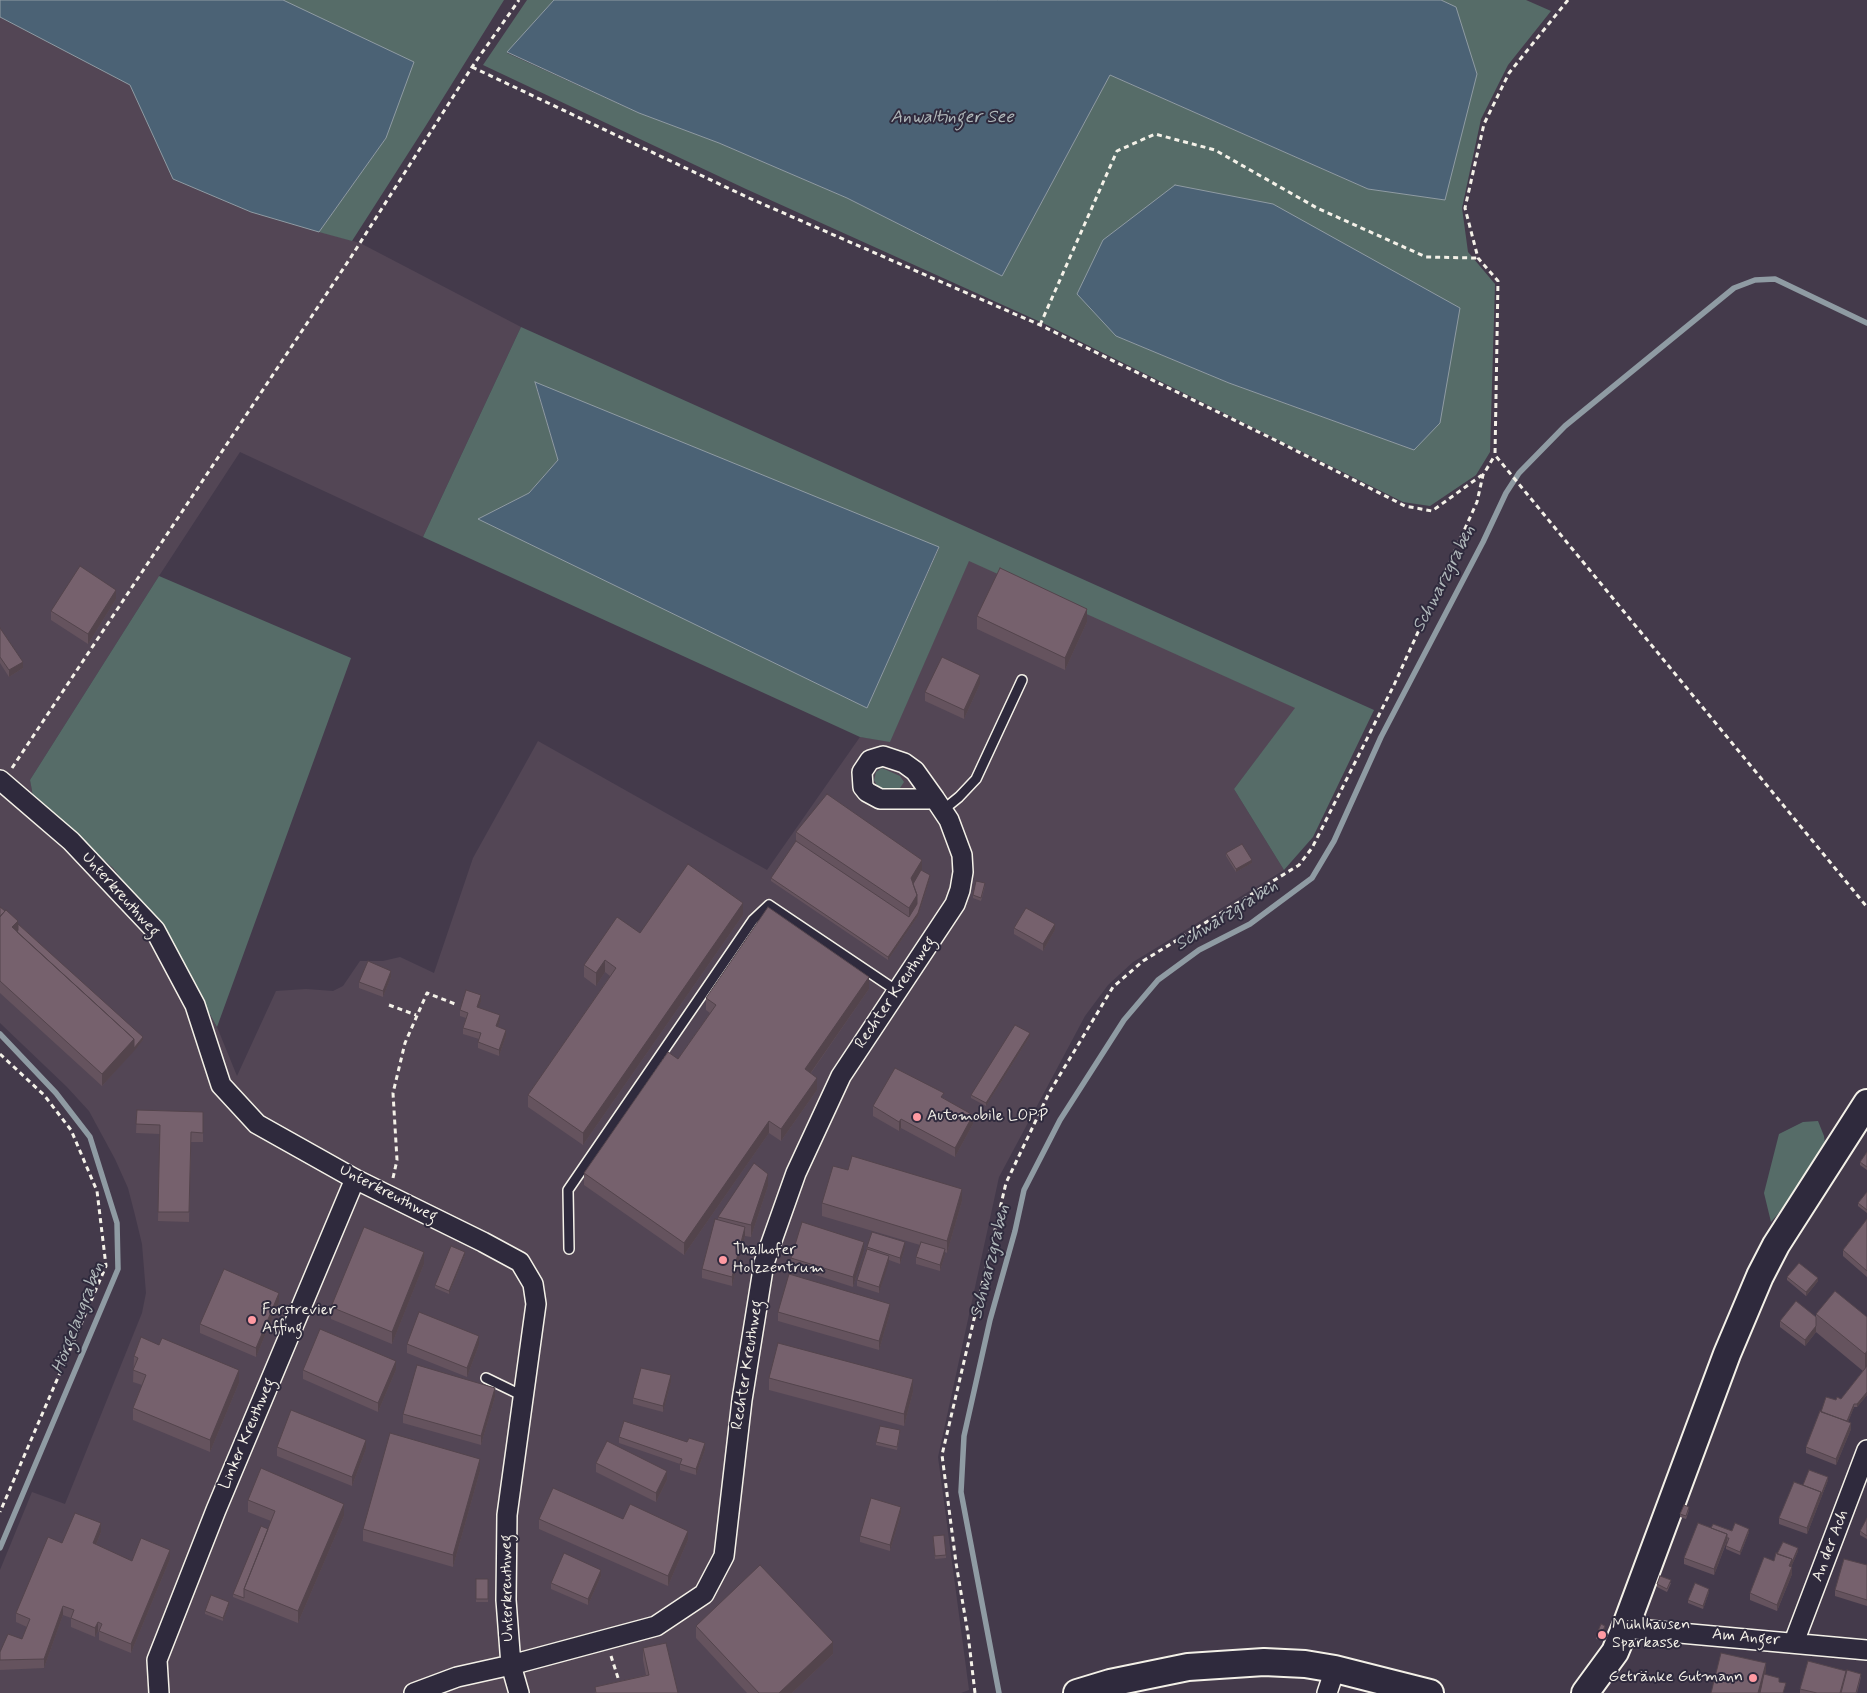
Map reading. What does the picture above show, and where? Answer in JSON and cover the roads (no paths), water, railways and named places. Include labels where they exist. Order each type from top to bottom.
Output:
[{"type":"main road","points":[[1608,1693],[1615,1652],[1727,1354],[1760,1276],[1776,1246],[1867,1103]]},
{"type":"main road","points":[[1585,1693],[1615,1652]]},
{"type":"main road","points":[[1077,1693],[1110,1683],[1188,1667],[1264,1662],[1306,1664],[1335,1669],[1430,1693]]},
{"type":"street","name":"Unterkreuthweg","points":[[1,782],[71,841],[154,930],[195,1005],[222,1085],[257,1124],[355,1179],[520,1262],[533,1284],[536,1304],[507,1515],[506,1600],[511,1665],[519,1693]]},
{"type":"street","name":"Rechter Kreuthweg","points":[[511,1665],[656,1626],[704,1594],[724,1556],[742,1400],[764,1263],[796,1173],[841,1076],[955,904],[960,890],[962,855],[949,820],[939,804]]},
{"type":"street","name":"Linker Kreuthweg","points":[[159,1693],[157,1660],[216,1510],[355,1179]]},
{"type":"street","name":"An der Ach","points":[[1794,1642],[1867,1450]]},
{"type":"street","name":"Am Anger","points":[[1625,1628],[1867,1650]]},
{"type":"street","points":[[414,1693],[457,1677],[511,1665]]},
{"type":"street","points":[[1327,1693],[1335,1669]]},
{"type":"lane","points":[[939,804],[959,797],[976,778],[1022,680]]},
{"type":"lane","points":[[569,1249],[568,1190],[753,920],[769,905],[897,991]]},
{"type":"lane","points":[[486,1378],[523,1396]]},
{"type":"water","points":[[0,0],[283,0],[414,62],[386,138],[319,232],[251,212],[173,179],[130,85],[0,17]]},
{"type":"water","name":"Anwaltinger See","points":[[554,0],[1441,0],[1456,7],[1477,74],[1445,200],[1368,189],[1110,75],[1002,276],[847,198],[719,143],[639,113],[507,52]]},
{"type":"water","points":[[1175,185],[1273,204],[1460,308],[1440,423],[1414,450],[1229,383],[1116,336],[1077,294],[1103,240]]},
{"type":"water","points":[[535,382],[939,547],[867,708],[478,519],[529,493],[558,460]]},
{"type":"waterway","name":"Schwarzgraben","points":[[999,1693],[961,1492],[964,1436],[990,1320],[1015,1231],[1024,1190],[1060,1120],[1124,1020],[1158,980],[1199,950],[1250,924],[1312,878],[1334,841],[1381,737],[1483,542],[1506,493],[1519,473],[1565,426],[1734,288],[1755,280],[1775,279],[1867,323]]},
{"type":"waterway","name":"Hörgelaugraben","points":[[0,1034],[56,1093],[90,1137],[117,1223],[118,1269],[0,1548]]},
{"type":"place","name":"Automobile LOPP","points":[[917,1117]]},
{"type":"place","name":"Thalhofer Holzzentrum","points":[[723,1260]]},
{"type":"place","name":"Forstrevier Affing","points":[[252,1320]]},
{"type":"place","name":"Mühlhausen Sparkasse","points":[[1602,1635]]},
{"type":"place","name":"Getränke Gutmann","points":[[1753,1678]]}]
